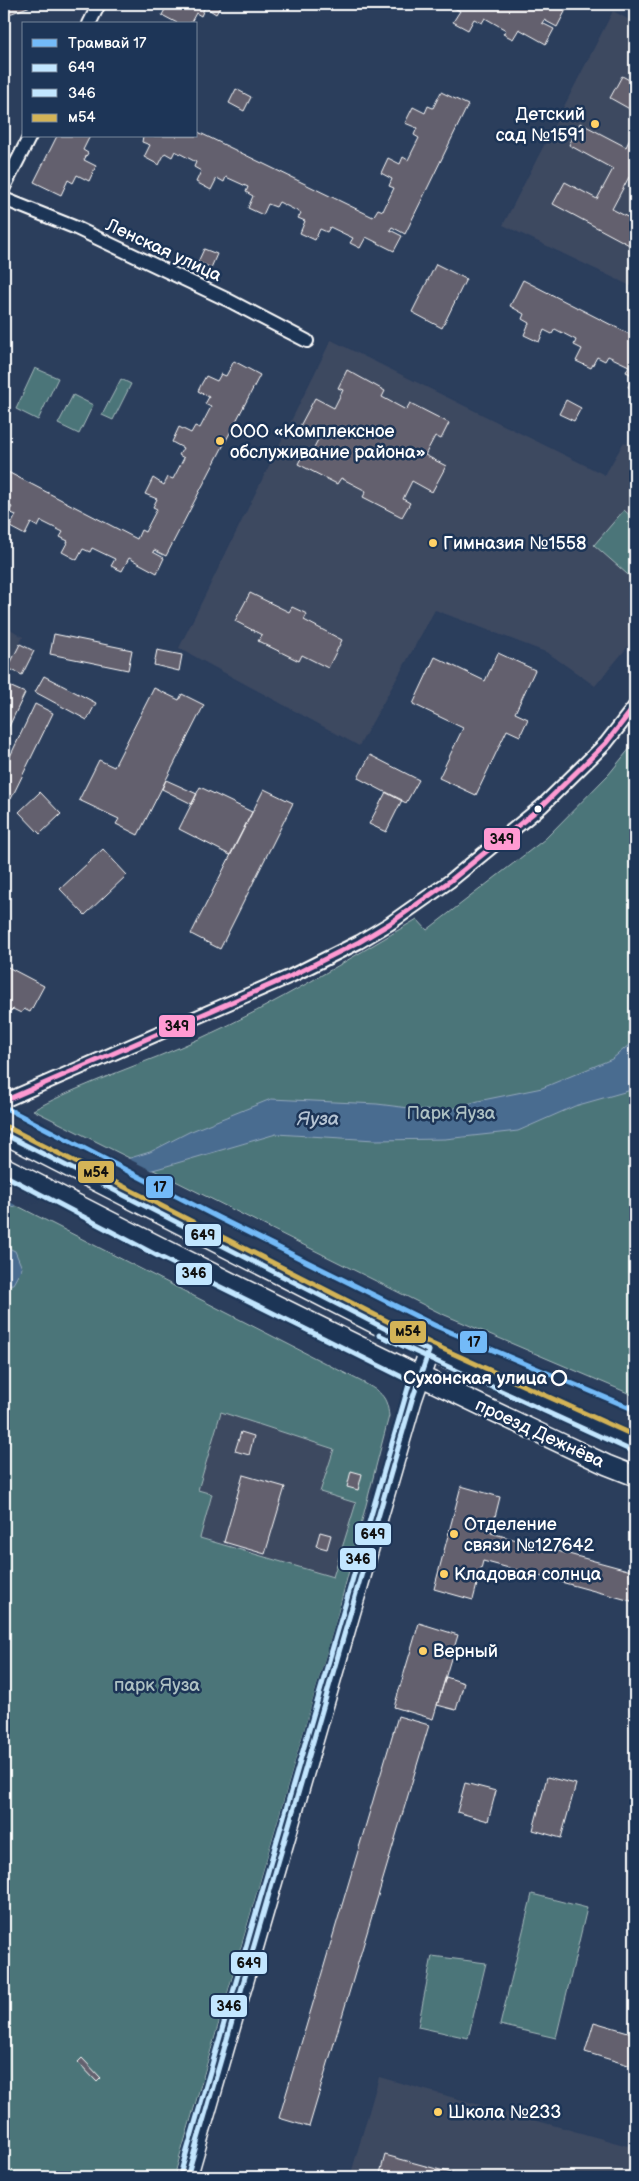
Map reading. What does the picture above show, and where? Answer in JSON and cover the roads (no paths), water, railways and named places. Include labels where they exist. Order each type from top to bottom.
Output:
[{"type":"main road","name":"проезд Дежнёва","points":[[4,1134],[190,1231],[429,1351],[635,1444]]},
{"type":"main road","name":"проезд Дежнёва","points":[[4,1167],[159,1248],[419,1377],[607,1465],[635,1476]]},
{"type":"main road","points":[[187,2177],[419,1377],[429,1351]]},
{"type":"street","points":[[90,22],[100,4]]},
{"type":"street","points":[[4,187],[29,138]]},
{"type":"street","name":"Ленская улица","points":[[4,199],[80,236],[228,300],[307,341]]},
{"type":"street","points":[[4,1102],[291,976],[359,942],[389,924],[450,881],[542,806],[606,743],[635,706]]},
{"type":"water","name":"Яуза","points":[[635,1040],[635,1089],[575,1106],[518,1131],[445,1139],[375,1140],[276,1134],[160,1168],[4,1209],[4,1196],[150,1152],[189,1132],[271,1099],[377,1104],[441,1112],[478,1101],[542,1088],[612,1059]]},
{"type":"water","points":[[4,1246],[15,1251],[22,1268],[13,1284],[4,1285]]},
{"type":"tram line","name":"17","points":[[4,1107],[217,1217],[436,1326],[635,1410]]},
{"type":"place","name":"Детский сад №1591","points":[[595,124]]},
{"type":"place","name":"ООО «Комплексное обслуживание района»","points":[[220,441]]},
{"type":"place","name":"Гимназия №1558","points":[[433,543]]},
{"type":"place","name":"Сухонская улица","points":[[559,1378]]},
{"type":"place","name":"Отделение связи №127642","points":[[454,1534]]},
{"type":"place","name":"Кладовая солнца","points":[[444,1574]]},
{"type":"place","name":"Верный","points":[[423,1651]]},
{"type":"place","name":"Школа №233","points":[[438,2112]]},
{"type":"park label","name":"Парк Яуза","points":[[451,1113]]},
{"type":"park label","name":"парк Яуза","points":[[157,1685]]}]
